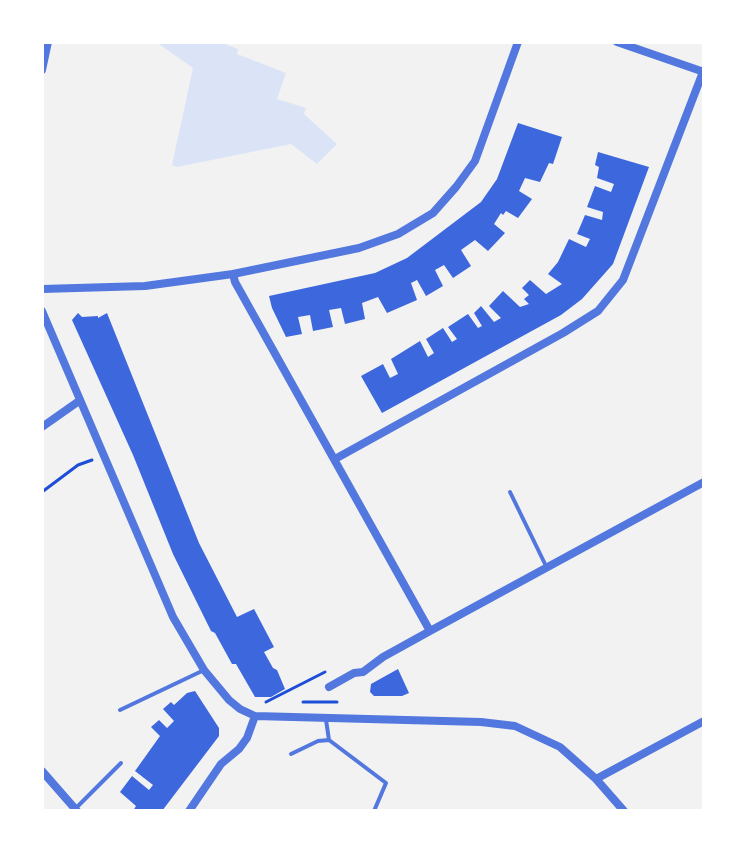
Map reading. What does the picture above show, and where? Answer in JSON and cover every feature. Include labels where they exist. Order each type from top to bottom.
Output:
[{"type":"street","points":[[42,70],[48,42]]},
{"type":"street","points":[[42,289],[145,286],[233,274],[359,248],[398,234],[433,213],[475,161],[518,42]]},
{"type":"street","points":[[335,459],[563,333],[598,311],[623,280],[704,72],[617,42]]},
{"type":"street","points":[[233,274],[430,631]]},
{"type":"street","points":[[42,311],[173,617],[204,670],[229,700],[255,716],[481,722],[515,726],[560,747],[596,779],[624,811]]},
{"type":"street","points":[[42,427],[79,401]]},
{"type":"street","points":[[332,685],[372,667],[383,657],[704,482]]},
{"type":"street","points":[[189,811],[221,764],[247,738],[255,716]]},
{"type":"street","points":[[596,779],[704,721]]},
{"type":"street","points":[[42,771],[76,810]]},
{"type":"lane","points":[[510,492],[547,568]]},
{"type":"lane","points":[[120,710],[204,670]]},
{"type":"lane","points":[[326,720],[329,740]]},
{"type":"lane","points":[[291,754],[318,741],[329,740],[386,783],[374,811]]},
{"type":"lane","points":[[76,810],[121,763]]},
{"type":"path","points":[[42,492],[78,465],[103,455]]},
{"type":"path","points":[[266,702],[325,672]]},
{"type":"path","points":[[332,685],[338,719]]},
{"type":"path","points":[[254,701],[278,702]]},
{"type":"path","points":[[301,702],[337,702]]},
{"type":"shaded area","points":[[156,42],[220,42],[238,49],[237,54],[286,73],[277,99],[306,108],[304,114],[337,144],[317,164],[291,144],[177,167],[172,165],[193,68]]},
{"type":"building","points":[[518,123],[562,137],[553,164],[549,163],[540,182],[525,178],[519,191],[532,199],[518,218],[506,211],[503,215],[501,213],[494,224],[505,233],[488,251],[475,240],[461,250],[471,266],[453,278],[444,265],[435,270],[443,286],[426,296],[417,280],[411,283],[417,300],[387,313],[378,297],[362,303],[365,319],[345,324],[341,308],[329,310],[333,327],[313,331],[310,315],[298,317],[302,334],[286,337],[269,296],[375,273],[407,258],[481,202],[497,179]]},
{"type":"building","points":[[598,152],[649,167],[613,264],[582,299],[561,315],[382,413],[361,376],[383,364],[390,378],[398,374],[391,359],[420,341],[428,357],[434,353],[426,339],[443,328],[452,342],[457,339],[448,327],[468,314],[478,328],[482,326],[474,313],[481,306],[494,322],[501,318],[489,306],[503,291],[520,307],[529,304],[524,299],[529,295],[522,288],[530,280],[546,294],[562,284],[548,274],[558,262],[569,239],[586,247],[590,239],[577,234],[585,215],[602,220],[603,212],[587,207],[595,186],[611,192],[614,184],[597,178],[599,167],[595,165]]},
{"type":"building","points":[[78,313],[82,317],[98,318],[107,313],[199,543],[237,617],[254,609],[274,647],[264,652],[277,670],[285,689],[271,697],[255,697],[236,664],[232,664],[211,631],[173,554],[133,455],[72,320]]},
{"type":"building","points":[[398,669],[409,693],[374,696],[370,692],[371,684]]},
{"type":"building","points":[[195,691],[219,728],[219,736],[162,811],[133,811],[136,806],[120,792],[132,776],[149,790],[153,785],[135,771],[160,736],[151,727],[159,720],[167,728],[174,721],[163,709]]}]
